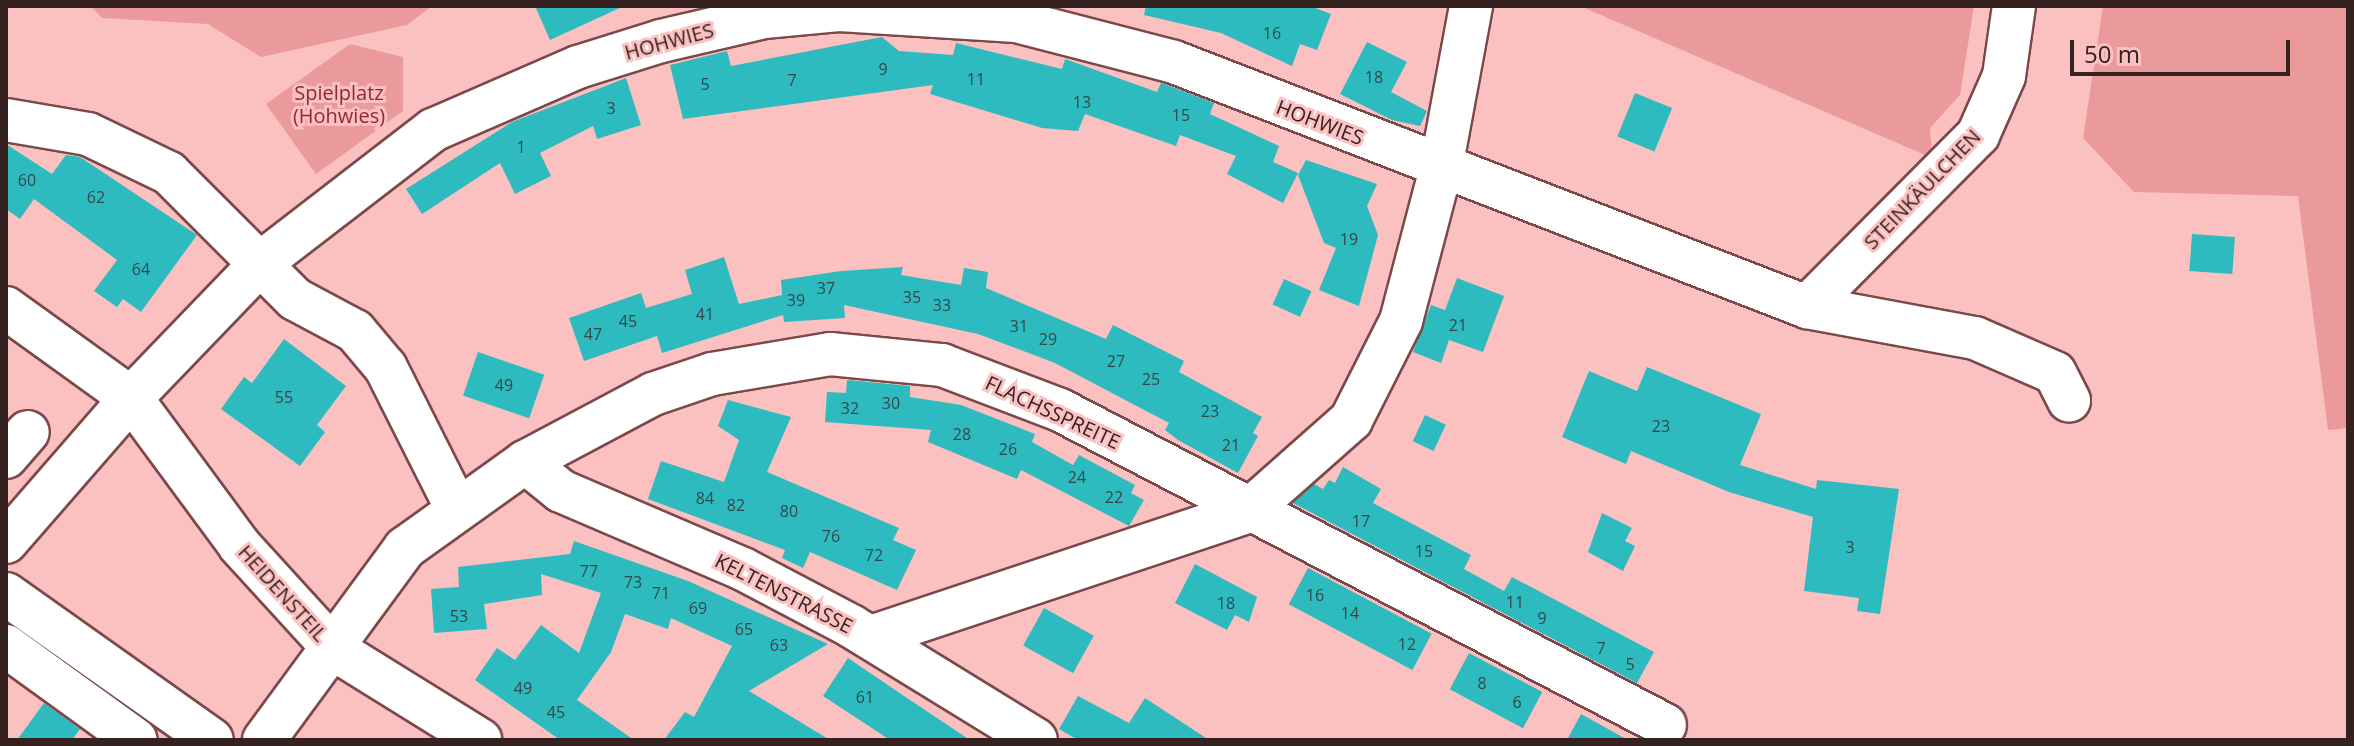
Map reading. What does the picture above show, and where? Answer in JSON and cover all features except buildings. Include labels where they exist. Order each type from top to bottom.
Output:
[{"type":"street","points":[[871,637],[1247,512],[1329,443],[1366,400],[1401,321],[1441,168],[1471,6]]},
{"type":"street","name":"STEINKÄULCHEN","points":[[1807,307],[1978,135],[2004,76],[2014,6]]},
{"type":"street","name":"HOHWIES","points":[[6,542],[131,398],[263,261],[433,130],[578,67],[661,41],[764,17],[839,10],[1016,21],[1103,41],[1174,62],[1441,168],[1807,307],[1916,322],[1975,338],[2055,373],[2069,401]]},
{"type":"street","points":[[6,120],[88,134],[133,151],[169,173],[263,261],[295,299],[355,331],[386,368],[457,509]]},
{"type":"street","name":"HEIDENSTEIL","points":[[6,308],[131,398],[240,546],[335,650],[480,740]]},
{"type":"street","name":"FLACHSSPREITE","points":[[264,740],[335,650],[405,548],[525,462],[602,417],[712,374],[830,354],[889,357],[942,365],[1001,384],[1665,725]]},
{"type":"street","name":"KELTENSTRASSE","points":[[525,462],[561,491],[743,569],[871,637],[1036,740]]},
{"type":"street","points":[[6,594],[212,740]]},
{"type":"street","points":[[6,646],[136,740]]},
{"type":"green space","points":[[91,6],[432,6],[407,25],[261,57],[208,24],[102,18]]},
{"type":"green space","points":[[1580,6],[1974,6],[1960,95],[1930,128],[1932,158]]},
{"type":"green space","points":[[2103,6],[2348,6],[2348,428],[2328,430],[2298,196],[2134,192],[2083,138]]},
{"type":"green space","name":"Spielplatz (Hohwies)","points":[[350,44],[403,57],[403,111],[316,174],[266,104]]}]
